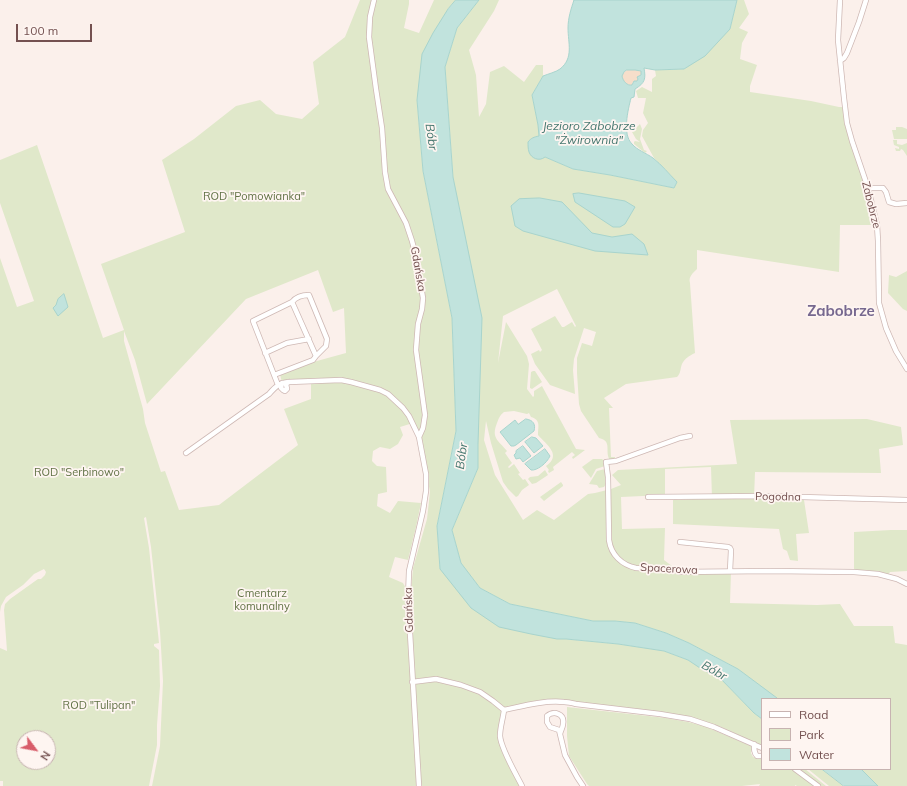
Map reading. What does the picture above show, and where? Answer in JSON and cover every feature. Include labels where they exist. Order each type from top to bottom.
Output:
[{"type":"street","name":"Gdańska","points":[[374,0],[370,17],[369,37],[383,129],[385,172],[388,188],[406,224],[412,241],[417,260],[423,298],[418,324],[416,350],[425,415],[423,428],[419,437]]},
{"type":"street","name":"Zabobrze","points":[[840,0],[838,33],[844,98],[852,141],[873,204],[878,233],[878,294],[881,314],[896,351],[907,370]]},
{"type":"street","points":[[840,61],[847,53],[866,0]]},
{"type":"street","points":[[868,188],[882,188],[886,192],[889,202],[896,204],[907,203]]},
{"type":"street","points":[[274,375],[313,360],[326,346],[328,339],[309,295],[299,297],[253,321],[274,375],[281,385],[281,389],[285,391],[287,389],[286,384],[289,382]]},
{"type":"street","points":[[292,302],[316,356]]},
{"type":"street","points":[[265,353],[287,343],[309,339]]},
{"type":"street","name":"Gdańska","points":[[280,384],[289,382],[340,380],[380,390],[388,394],[403,408],[409,416],[419,437],[426,474],[426,491],[408,579],[412,682],[419,786]]},
{"type":"street","points":[[186,453],[269,394],[280,384]]},
{"type":"street","name":"Spacerowa","points":[[690,436],[680,438],[616,461],[606,462],[610,545],[614,554],[622,562],[631,566],[674,570],[680,572],[799,571],[872,573],[887,576],[907,584]]},
{"type":"street","name":"Pogodna","points":[[648,497],[766,496],[907,500]]},
{"type":"street","points":[[680,542],[730,548],[730,571]]},
{"type":"street","points":[[412,682],[436,679],[461,685],[480,692],[504,710],[537,704],[565,702],[690,719],[714,727],[761,748]]},
{"type":"street","points":[[504,710],[500,738],[522,786]]},
{"type":"street","points":[[560,734],[564,725],[563,718],[556,713],[550,713],[547,716],[547,722],[550,727],[559,730],[565,755],[583,786]]},
{"type":"street","points":[[754,744],[755,754],[757,756],[761,756]]},
{"type":"street","points":[[796,770],[818,786]]},
{"type":"green space","points":[[360,0],[409,0],[404,28],[419,33],[434,0],[456,0],[448,9],[417,100],[423,171],[452,318],[456,431],[437,526],[440,569],[557,639],[618,644],[654,649],[688,660],[720,678],[761,718],[761,746],[719,726],[714,727],[690,719],[554,701],[504,710],[501,738],[522,786],[152,786],[160,746],[163,681],[160,631],[151,547],[146,517],[144,518],[149,548],[159,643],[154,644],[154,646],[159,650],[160,686],[157,745],[149,786],[3,786],[3,781],[0,781],[0,648],[7,651],[4,610],[5,604],[38,579],[41,579],[46,572],[44,569],[34,574],[23,585],[6,597],[1,606],[0,612],[0,258],[17,307],[34,301],[0,203],[0,160],[37,145],[103,338],[124,330],[101,264],[185,232],[162,160],[194,139],[236,106],[260,100],[276,114],[302,119],[319,104],[313,62],[345,37]],"holes":[[[318,270],[333,312],[344,308],[346,353],[306,364],[280,374],[282,383],[311,383],[311,399],[284,409],[298,445],[219,505],[179,510],[165,471],[161,472],[145,423],[143,409],[124,341],[124,331],[135,360],[147,404],[246,299]],[[413,423],[421,443],[430,492],[427,519],[413,568],[411,592],[408,592],[403,583],[389,577],[395,557],[408,560],[421,503],[398,501],[390,513],[377,506],[378,494],[387,492],[386,467],[377,466],[372,461],[373,451],[380,447],[390,449],[398,444],[403,435],[400,427]]]},
{"type":"green space","points":[[479,0],[499,0],[494,11],[469,50],[476,75],[479,117],[486,104],[490,72],[504,66],[524,82],[536,65],[543,65],[543,76],[532,95],[545,157],[573,169],[674,188],[677,182],[654,158],[642,136],[643,130],[648,123],[643,113],[646,98],[638,98],[636,91],[642,87],[652,92],[652,79],[656,76],[655,70],[684,69],[730,29],[737,0],[744,0],[749,14],[739,28],[748,32],[742,43],[740,59],[757,65],[750,86],[750,92],[845,107],[877,225],[840,225],[839,272],[697,250],[697,269],[691,275],[690,279],[695,353],[684,360],[677,377],[626,384],[604,398],[613,408],[609,408],[611,457],[615,458],[610,460],[608,457],[606,442],[599,438],[581,411],[579,404],[577,358],[582,343],[592,346],[596,332],[584,328],[574,359],[573,370],[575,394],[550,385],[535,364],[531,354],[542,350],[531,329],[555,316],[562,327],[572,322],[575,327],[576,326],[557,289],[503,316],[498,363],[506,322],[527,356],[529,364],[527,389],[533,397],[534,391],[542,386],[576,449],[585,450],[573,459],[572,457],[575,455],[572,452],[553,467],[554,470],[549,473],[546,466],[551,462],[553,454],[549,446],[538,435],[538,422],[531,417],[529,413],[527,414],[514,411],[504,412],[495,428],[495,436],[507,451],[505,453],[512,463],[508,467],[509,468],[514,464],[520,473],[518,474],[523,480],[525,479],[529,485],[516,497],[503,482],[486,421],[484,440],[495,475],[523,520],[537,510],[554,520],[588,494],[611,489],[621,485],[612,475],[618,470],[737,464],[730,420],[867,419],[901,427],[903,445],[879,449],[881,473],[755,472],[754,498],[804,500],[809,533],[796,534],[798,561],[790,560],[787,551],[783,549],[779,529],[673,524],[673,500],[712,498],[711,467],[665,469],[665,495],[621,497],[622,529],[665,528],[664,560],[680,572],[731,572],[730,603],[817,605],[840,604],[854,626],[893,626],[895,643],[907,645],[907,786],[878,786],[862,770],[891,770],[891,698],[776,698],[738,669],[689,643],[666,633],[635,623],[593,621],[510,604],[480,588],[461,564],[452,530],[478,468],[478,444],[453,177],[445,67],[457,28]]},
{"type":"green space","points":[[640,124],[642,129],[640,139],[644,150],[647,151],[645,153],[634,144],[635,141],[640,142],[636,139],[632,132]]},
{"type":"green space","points":[[896,127],[907,129],[907,139],[894,139],[892,130],[896,130]]},
{"type":"green space","points":[[893,140],[897,140],[897,144],[902,145],[907,143],[907,156],[901,149],[900,151],[896,151],[895,148],[899,149],[899,147],[894,145]]},
{"type":"green space","points":[[907,271],[907,311],[903,309],[888,293],[889,275],[896,277]]},
{"type":"green space","points":[[535,371],[542,382],[532,389],[530,386],[531,372]]},
{"type":"green space","points":[[593,459],[602,459],[605,466],[596,469],[591,478],[582,467]]},
{"type":"green space","points":[[605,469],[606,484],[604,487],[599,488],[597,485],[589,484],[597,471]]},
{"type":"green space","points":[[545,470],[548,475],[536,483],[532,484],[528,479],[530,477],[538,476]]},
{"type":"green space","points":[[561,482],[563,486],[544,501],[540,497]]},
{"type":"green space","points":[[907,530],[907,571],[890,572],[887,576],[854,572],[854,532]]},
{"type":"green space","points":[[567,707],[666,718],[688,722],[704,726],[751,746],[751,753],[753,757],[761,758],[761,770],[793,770],[815,786],[759,786],[760,784],[742,786],[589,786],[569,756]]},
{"type":"green space","points":[[799,770],[806,770],[826,786],[821,786]]},
{"type":"green space","points":[[809,770],[823,770],[844,786],[829,786]]},
{"type":"sand","points":[[627,70],[641,71],[637,81],[633,82],[632,85],[626,84],[622,78],[622,74]]},
{"type":"water","name":"Bóbr","points":[[456,0],[479,0],[457,28],[445,67],[453,177],[482,318],[478,468],[452,530],[461,563],[480,588],[510,604],[593,621],[635,623],[666,633],[689,643],[738,669],[777,698],[761,698],[761,718],[720,678],[703,670],[688,660],[664,651],[618,644],[557,639],[499,627],[471,608],[440,569],[437,526],[456,431],[452,318],[423,171],[417,100],[422,54],[448,9]]},
{"type":"water","name":"Jezioro Zabobrze \"Żwirownia\"","points":[[574,0],[737,0],[730,29],[705,56],[684,69],[655,70],[644,68],[644,80],[641,85],[635,89],[634,97],[631,98],[626,128],[629,140],[636,148],[656,161],[677,182],[674,188],[573,169],[545,157],[540,159],[533,158],[530,154],[528,150],[528,142],[539,136],[532,95],[543,76],[560,69],[567,60],[569,55],[568,24]],"holes":[[[627,70],[641,71],[641,75],[637,77],[637,81],[634,81],[632,85],[628,85],[622,76]]]},
{"type":"water","points":[[579,193],[625,201],[635,207],[625,224],[620,227],[613,227],[575,202],[573,194]]},
{"type":"water","points":[[540,198],[562,202],[592,233],[612,237],[632,234],[644,244],[648,255],[595,251],[523,231],[515,226],[511,206],[519,199]]},
{"type":"water","points":[[64,294],[68,307],[58,316],[53,308],[58,299]]},
{"type":"water","points":[[526,419],[530,420],[535,426],[534,431],[516,445],[511,446],[500,432],[515,420],[518,424]]},
{"type":"water","points":[[532,437],[536,438],[543,446],[534,453],[525,442]]},
{"type":"water","points":[[523,446],[531,456],[523,462],[520,458],[516,459],[514,455],[516,451]]},
{"type":"water","points":[[545,449],[550,456],[549,459],[539,468],[531,470],[525,464]]},
{"type":"water","points":[[823,770],[862,770],[878,786],[844,786]]},
{"type":"district","name":"Zabobrze","points":[[841,311]]},
{"type":"park label","name":"ROD \"Pomowianka\"","points":[[254,197]]},
{"type":"park label","name":"ROD \"Serbinowo\"","points":[[79,473]]},
{"type":"park label","name":"Cmentarz komunalny","points":[[262,600]]},
{"type":"park label","name":"ROD \"Tulipan\"","points":[[99,706]]}]
